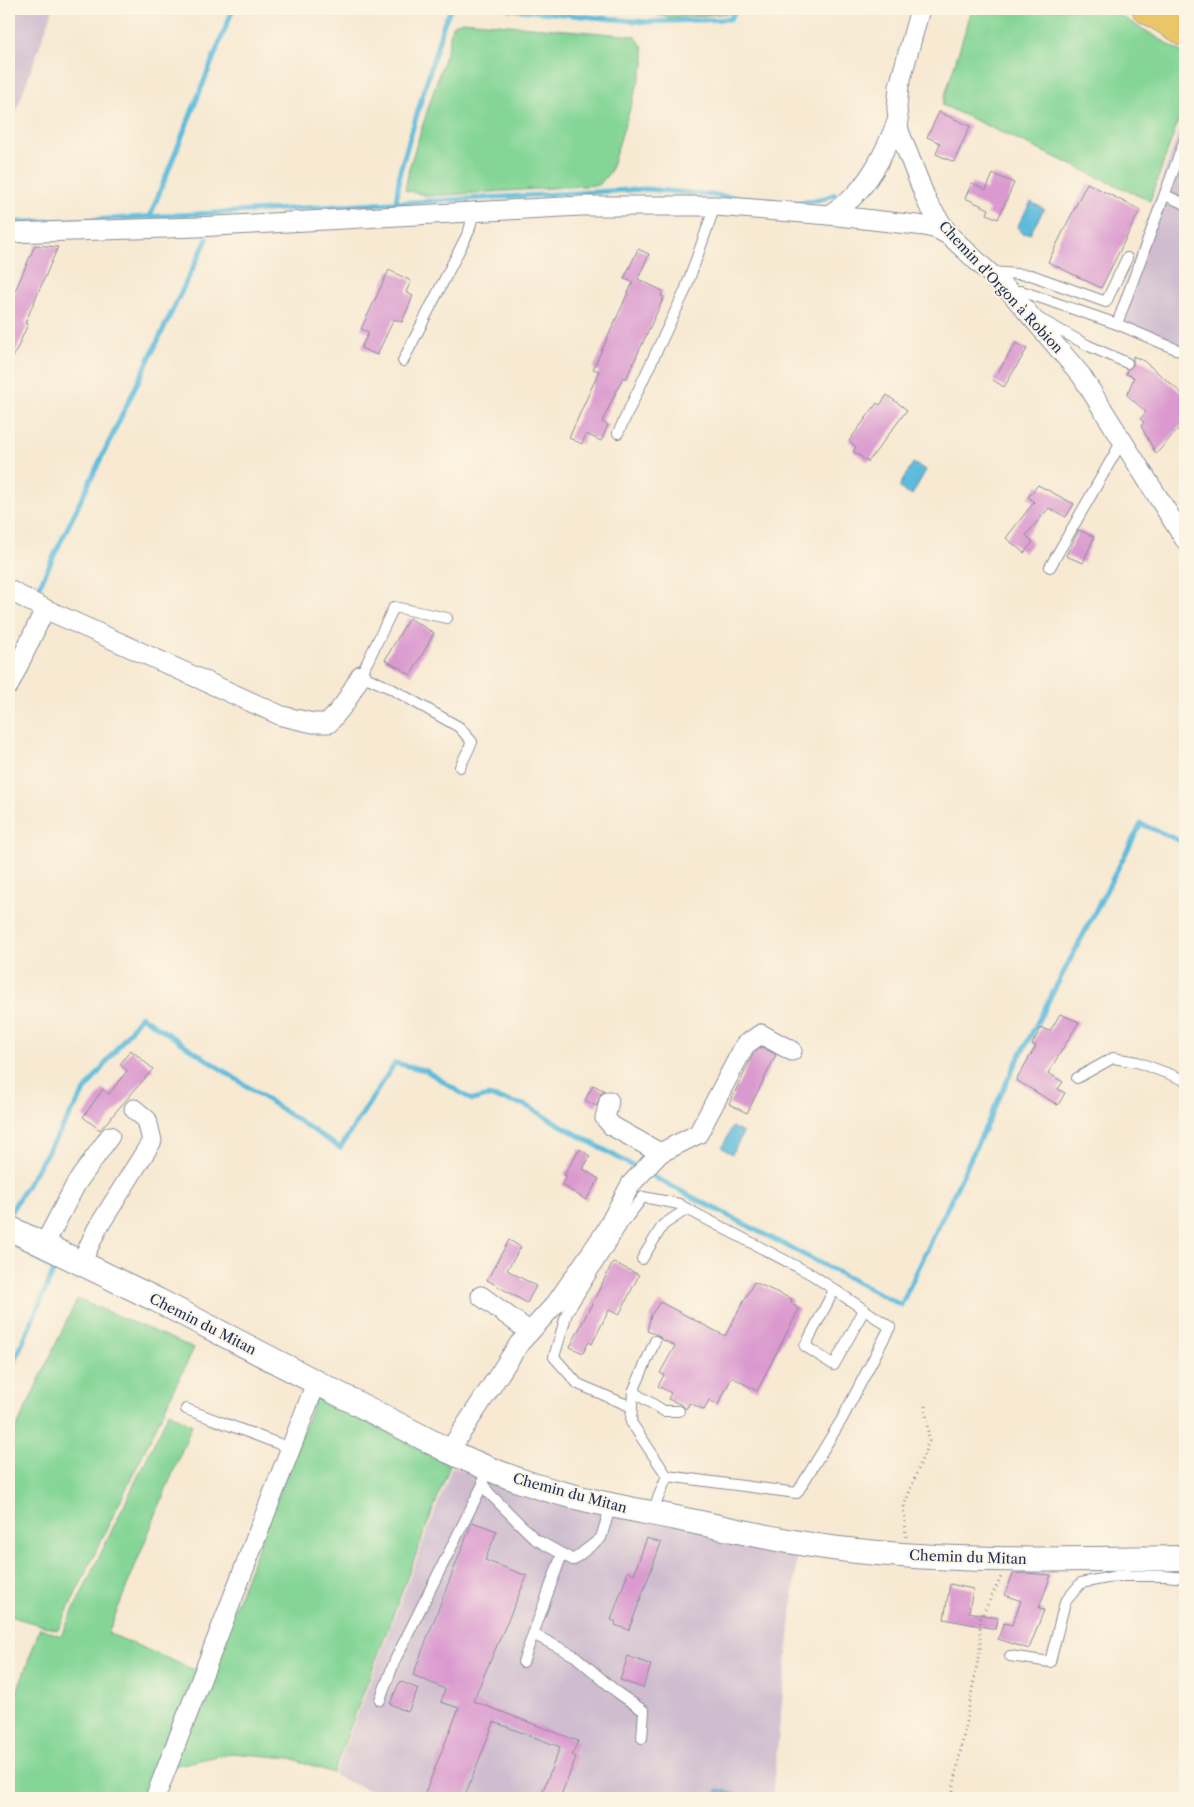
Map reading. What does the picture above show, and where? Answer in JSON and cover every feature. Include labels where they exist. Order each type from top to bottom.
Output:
[{"type":"main road","points":[[1146,9],[1185,32]]},
{"type":"street","name":"Chemin d'Orgon à Robion","points":[[920,9],[899,86],[897,108],[899,131],[925,198],[950,236],[1010,292],[1081,375],[1185,540]]},
{"type":"street","points":[[829,215],[853,197],[871,175],[884,153],[898,119]]},
{"type":"street","points":[[9,233],[197,226],[581,206],[716,206],[829,215],[925,226],[937,229],[950,236]]},
{"type":"street","points":[[9,590],[45,609],[282,716],[313,723],[329,723],[345,703],[361,675]]},
{"type":"street","points":[[9,684],[45,609]]},
{"type":"street","points":[[449,1451],[518,1344],[557,1302],[604,1234],[612,1204],[660,1154],[698,1134],[745,1045],[761,1034],[792,1051]]},
{"type":"street","points":[[609,1101],[605,1118],[612,1126],[660,1154]]},
{"type":"street","points":[[82,1263],[97,1228],[152,1141],[147,1120],[134,1109]]},
{"type":"street","points":[[44,1245],[76,1184],[110,1136]]},
{"type":"street","name":"Chemin du Mitan","points":[[9,1228],[166,1305],[449,1451],[484,1476],[512,1478],[571,1496],[610,1505],[794,1542],[856,1551],[908,1556],[1004,1560],[1185,1558]]},
{"type":"street","points":[[481,1296],[530,1332]]},
{"type":"street","points":[[155,1798],[316,1383]]},
{"type":"lane","points":[[1117,324],[1185,138]]},
{"type":"lane","points":[[1165,195],[1185,204]]},
{"type":"lane","points":[[618,433],[685,291],[716,206]]},
{"type":"lane","points":[[403,361],[469,231],[474,211]]},
{"type":"lane","points":[[988,272],[1032,274],[1106,302],[1127,258]]},
{"type":"lane","points":[[1010,292],[1020,291],[1117,324],[1185,353]]},
{"type":"lane","points":[[1029,313],[1087,345],[1127,363]]},
{"type":"lane","points":[[1050,567],[1122,441]]},
{"type":"lane","points":[[446,618],[394,607],[361,675],[390,688],[459,727],[472,742],[460,767]]},
{"type":"lane","points":[[1077,1078],[1114,1058],[1137,1062],[1185,1080]]},
{"type":"lane","points":[[632,1407],[578,1384],[554,1357],[567,1313],[623,1223],[643,1197],[679,1204],[687,1208],[811,1274],[890,1327],[842,1419],[798,1493],[667,1476],[631,1422],[632,1407],[633,1392],[655,1340]]},
{"type":"lane","points":[[642,1260],[664,1225],[687,1208]]},
{"type":"lane","points":[[834,1290],[805,1346],[834,1365],[864,1310]]},
{"type":"lane","points":[[633,1392],[664,1411],[679,1411]]},
{"type":"lane","points":[[186,1409],[290,1448]]},
{"type":"lane","points":[[484,1476],[489,1493],[535,1539],[573,1560],[601,1538],[610,1505]]},
{"type":"lane","points":[[380,1700],[395,1660],[484,1476]]},
{"type":"lane","points":[[652,1513],[667,1476]]},
{"type":"lane","points":[[523,1662],[562,1554]]},
{"type":"lane","points":[[1010,1656],[1050,1662],[1065,1602],[1081,1583],[1117,1576],[1185,1578]]},
{"type":"lane","points":[[533,1634],[575,1656],[618,1693],[644,1711],[642,1738]]},
{"type":"path","points":[[908,1556],[904,1506],[929,1440],[925,1405]]},
{"type":"path","points":[[953,1791],[980,1648],[980,1620],[1003,1573],[1004,1560]]},
{"type":"shaded area","points":[[9,9],[53,9],[9,131]]},
{"type":"shaded area","points":[[1185,114],[1185,345],[1113,319]]},
{"type":"shaded area","points":[[452,1467],[505,1484],[798,1551],[772,1798],[388,1798],[334,1776]]},
{"type":"green space","points":[[651,9],[733,9],[730,13],[671,18],[656,15]]},
{"type":"green space","points":[[972,9],[1109,9],[1185,54],[1185,102],[1150,201],[942,105]]},
{"type":"green space","points":[[462,21],[635,36],[643,47],[645,61],[610,172],[599,185],[429,196],[405,190],[410,165],[449,43],[452,26]]},
{"type":"green space","points":[[77,1299],[194,1348],[58,1630],[9,1616],[9,1444]]},
{"type":"green space","points":[[317,1395],[450,1465],[333,1773],[291,1758],[231,1753],[173,1766]]},
{"type":"green space","points":[[169,1412],[192,1425],[108,1633],[197,1671],[149,1798],[9,1798],[9,1714],[40,1628],[61,1636]]},
{"type":"water","points":[[1031,202],[1044,209],[1030,234],[1022,234],[1017,227]]},
{"type":"water","points":[[913,463],[926,470],[912,495],[907,494],[899,487]]},
{"type":"water","points":[[732,1127],[743,1133],[732,1154],[722,1148]]},
{"type":"water","points":[[718,1789],[750,1798],[714,1798]]},
{"type":"building","points":[[939,112],[970,126],[954,162],[936,154],[940,143],[927,137]]},
{"type":"building","points":[[993,174],[1014,183],[998,219],[987,214],[989,209],[965,198],[972,183],[986,190]]},
{"type":"building","points":[[1087,183],[1140,210],[1101,288],[1048,262]]},
{"type":"building","points":[[35,245],[58,247],[25,323],[28,324],[9,367],[9,305]]},
{"type":"building","points":[[638,249],[649,254],[638,279],[663,291],[661,296],[664,297],[626,379],[623,377],[602,422],[608,425],[601,441],[586,434],[582,444],[569,438],[599,371],[593,369],[633,282],[624,279]]},
{"type":"building","points":[[389,270],[411,281],[406,292],[413,296],[402,322],[394,319],[377,355],[361,348],[369,332],[361,329]]},
{"type":"building","points":[[1016,343],[1027,349],[1004,387],[993,380]]},
{"type":"building","points":[[1133,356],[1144,361],[1185,396],[1185,421],[1156,454],[1141,426],[1144,422],[1140,419],[1146,412],[1127,395],[1134,377],[1126,374],[1127,370],[1133,365]]},
{"type":"building","points":[[887,395],[907,410],[868,462],[853,451],[856,447],[849,441],[877,403],[880,405]]},
{"type":"building","points":[[1038,485],[1074,504],[1066,517],[1049,508],[1026,535],[1033,542],[1024,553],[1006,538],[1034,502],[1028,497]]},
{"type":"building","points":[[1079,530],[1094,537],[1083,563],[1066,556]]},
{"type":"building","points":[[409,618],[434,633],[411,675],[385,660]]},
{"type":"building","points":[[1060,1014],[1079,1022],[1048,1073],[1063,1082],[1058,1089],[1065,1093],[1058,1105],[1016,1080],[1036,1046],[1032,1044],[1041,1028],[1050,1031]]},
{"type":"building","points":[[762,1047],[776,1055],[747,1113],[729,1104],[754,1053]]},
{"type":"building","points":[[131,1050],[153,1069],[100,1130],[83,1117],[103,1089],[109,1094],[127,1071],[120,1064]]},
{"type":"building","points":[[593,1085],[605,1091],[601,1094],[596,1106],[585,1100]]},
{"type":"building","points":[[580,1149],[590,1156],[583,1169],[599,1179],[586,1200],[562,1185],[567,1176],[564,1175]]},
{"type":"building","points":[[509,1240],[521,1247],[507,1270],[536,1286],[527,1303],[487,1280]]},
{"type":"building","points":[[613,1262],[639,1275],[619,1315],[609,1310],[592,1344],[589,1342],[583,1353],[570,1347]]},
{"type":"building","points":[[754,1282],[792,1299],[791,1303],[799,1309],[757,1391],[732,1377],[718,1405],[709,1400],[704,1410],[690,1403],[686,1409],[682,1405],[668,1399],[671,1393],[658,1386],[664,1375],[660,1373],[675,1346],[661,1339],[658,1335],[647,1331],[651,1315],[660,1302],[725,1336]]},
{"type":"building","points":[[472,1522],[497,1531],[485,1560],[527,1576],[473,1701],[578,1741],[572,1755],[576,1757],[560,1798],[540,1798],[560,1747],[494,1722],[464,1798],[423,1798],[459,1708],[441,1702],[445,1689],[413,1675]]},
{"type":"building","points":[[647,1538],[661,1543],[629,1630],[615,1625],[616,1622],[611,1620],[628,1572],[634,1574]]},
{"type":"building","points":[[1013,1574],[1051,1575],[1039,1608],[1044,1610],[1029,1649],[998,1639],[1004,1623],[1012,1625],[1021,1601],[1005,1595]]},
{"type":"building","points":[[950,1584],[973,1589],[969,1612],[998,1618],[996,1629],[944,1619]]},
{"type":"building","points":[[628,1656],[651,1665],[643,1688],[620,1680]]},
{"type":"building","points":[[400,1681],[418,1689],[408,1712],[390,1704]]},
{"type":"waterway","points":[[150,216],[233,9]]},
{"type":"waterway","points":[[396,203],[400,171],[444,23],[451,9]]},
{"type":"waterway","points":[[509,9],[645,22],[730,19],[737,9]]},
{"type":"waterway","points":[[1178,9],[1185,13]]},
{"type":"waterway","points":[[9,222],[71,221],[647,189],[774,201]]},
{"type":"waterway","points":[[793,203],[820,200],[835,194]]},
{"type":"waterway","points":[[9,578],[36,593],[207,239]]},
{"type":"waterway","points":[[646,1173],[901,1305],[1012,1071],[1141,824],[1185,843]]},
{"type":"waterway","points":[[10,1213],[84,1092],[141,1016],[340,1148],[395,1063],[425,1070],[472,1100],[488,1096],[525,1105],[638,1169]]},
{"type":"waterway","points":[[9,1241],[54,1270],[9,1374]]}]
